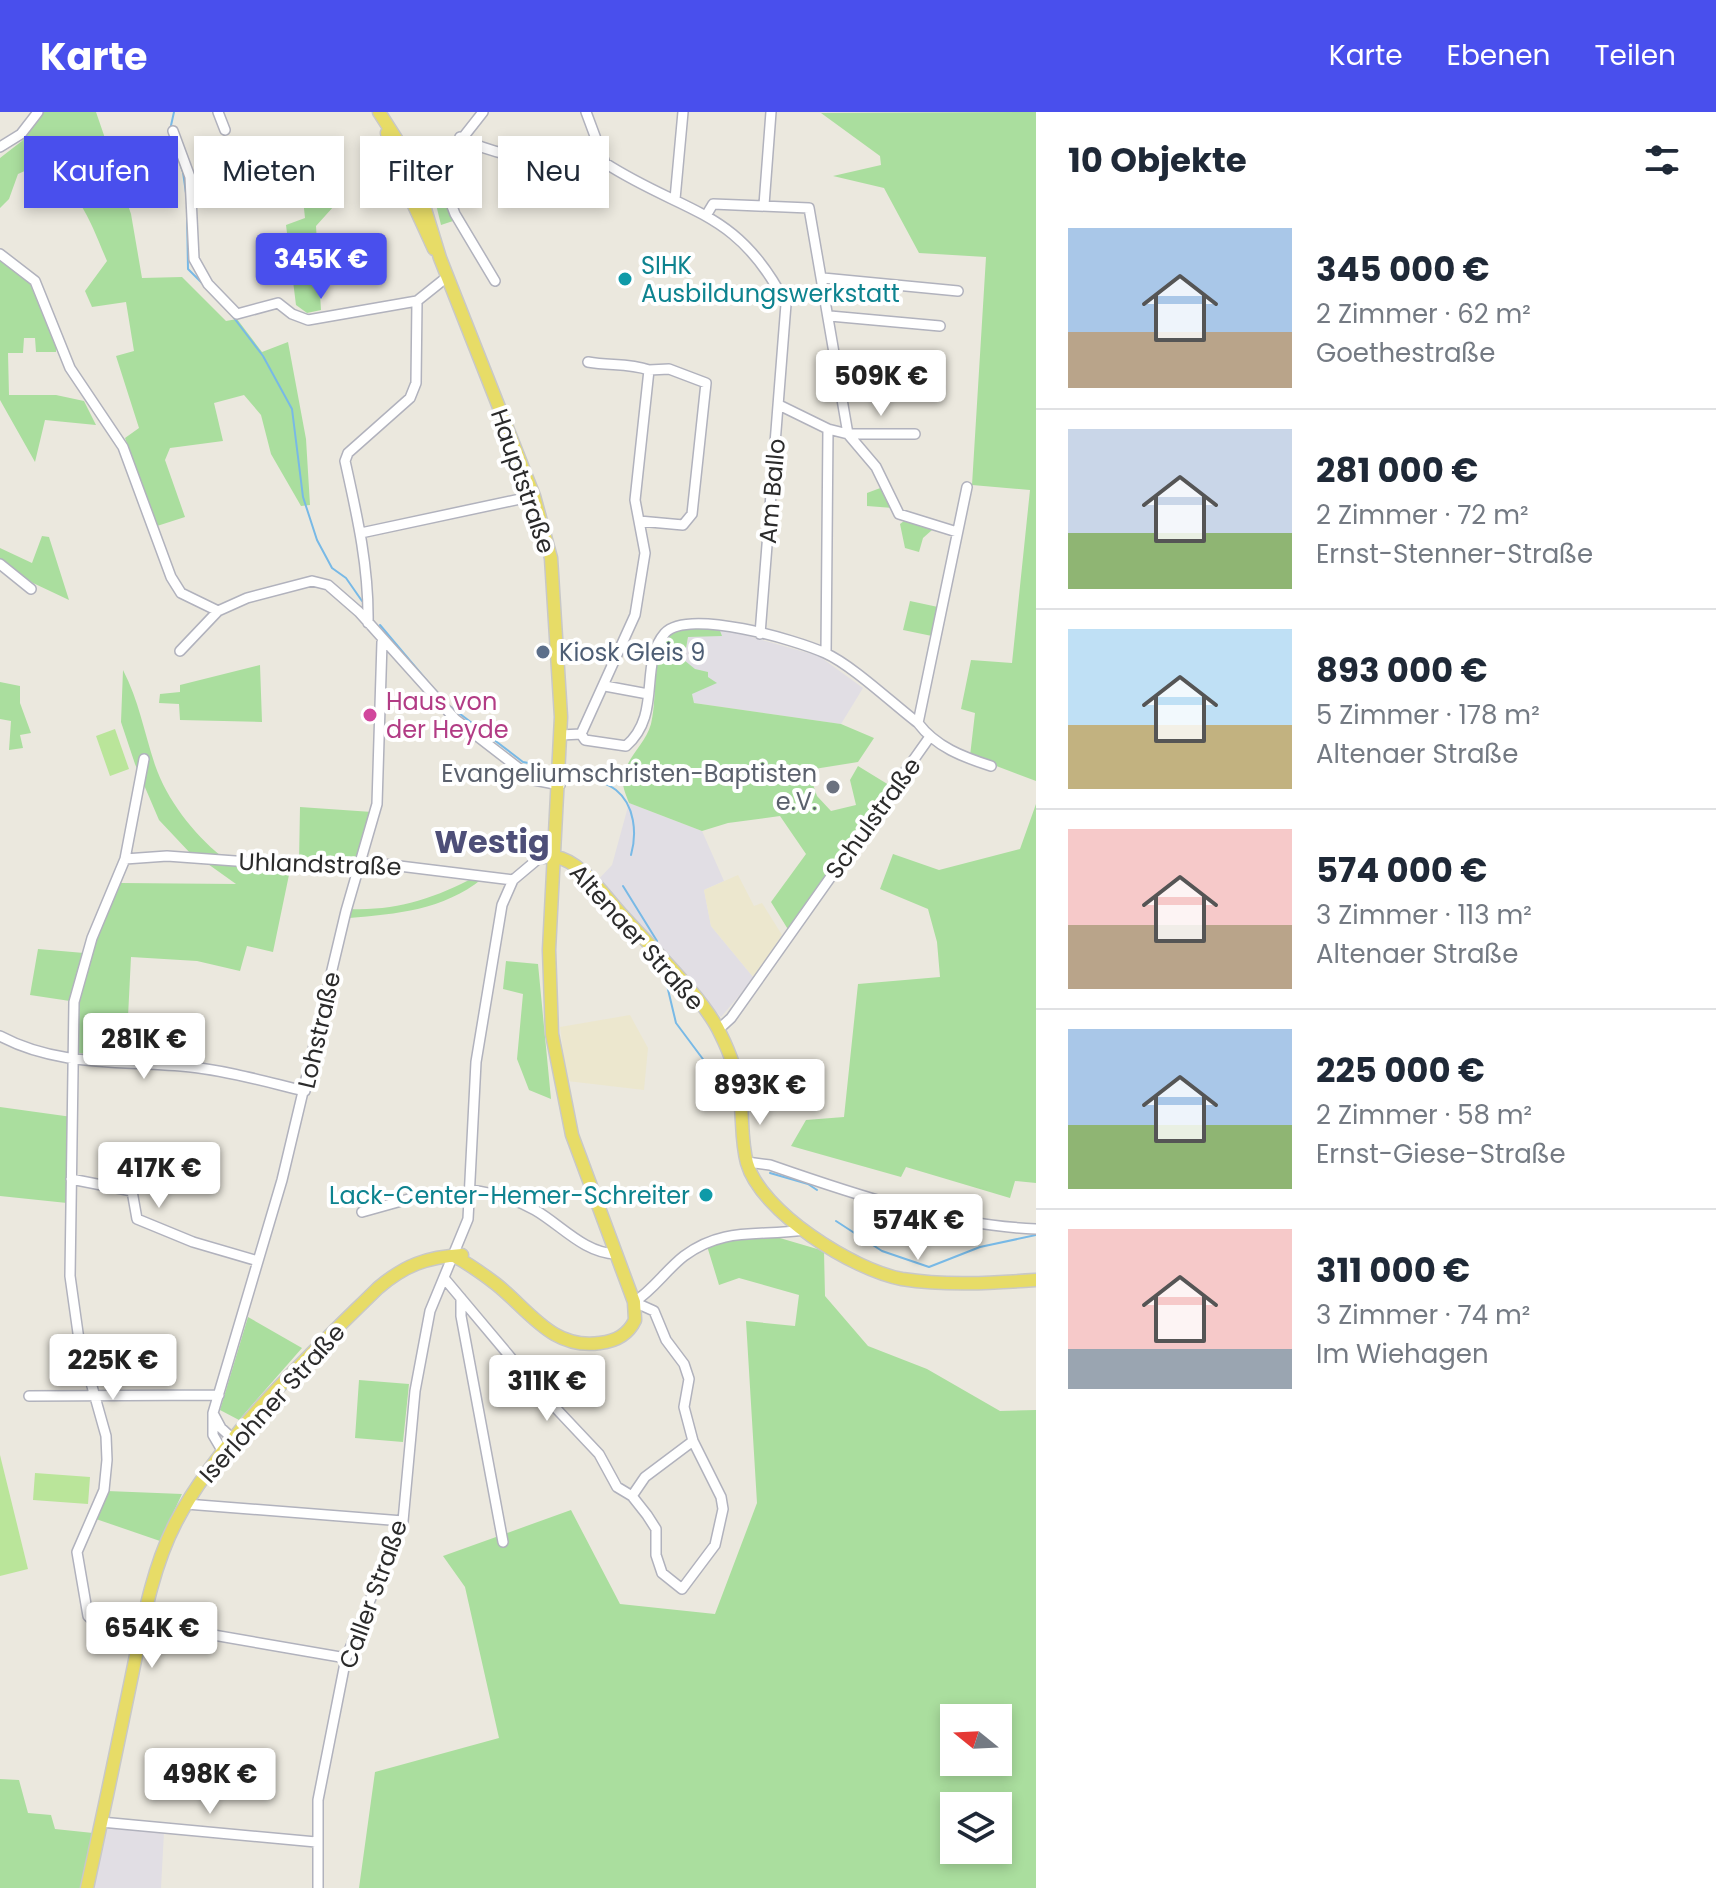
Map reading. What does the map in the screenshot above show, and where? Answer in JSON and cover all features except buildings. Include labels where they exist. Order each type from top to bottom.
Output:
[{"type":"main road","name":"Hauptstraße","points":[[382,117],[391,136]]},
{"type":"main road","name":"Hauptstraße","points":[[422,208],[545,528],[554,584],[561,735],[555,857]]},
{"type":"main road","name":"Altenaer Straße","points":[[555,857],[570,862],[598,889],[667,964],[719,1029],[735,1069],[747,1162],[764,1197],[803,1230],[858,1261],[899,1278],[964,1284],[1036,1280]]},
{"type":"main road","points":[[454,1256],[495,1283],[551,1333],[583,1345],[606,1343],[626,1334],[635,1320],[634,1302],[572,1135],[555,1063],[549,986],[555,857]]},
{"type":"main road","name":"Iserlohner Straße","points":[[87,1888],[143,1625],[162,1556],[186,1504],[223,1452],[378,1288],[413,1264],[431,1257],[454,1256]]},
{"type":"street","points":[[0,147],[21,134],[38,112]]},
{"type":"street","points":[[218,112],[225,130]]},
{"type":"street","points":[[461,136],[483,112]]},
{"type":"street","points":[[586,112],[595,136]]},
{"type":"street","points":[[675,199],[683,112]]},
{"type":"street","points":[[764,205],[771,112]]},
{"type":"street","points":[[173,131],[190,177],[194,259],[208,284],[237,314],[278,303],[292,314],[308,320],[417,301],[447,277]]},
{"type":"street","name":"Am Ballo","points":[[609,165],[707,214],[748,244],[769,270],[786,304],[760,634]]},
{"type":"street","points":[[707,214],[713,204],[809,208],[848,434],[876,467],[899,514],[957,532]]},
{"type":"street","points":[[453,208],[495,281]]},
{"type":"street","points":[[0,254],[35,281],[77,378],[123,447],[162,556],[181,593],[218,611]]},
{"type":"street","points":[[823,278],[958,291]]},
{"type":"street","points":[[368,624],[369,590],[361,533],[345,461],[348,453],[410,398],[416,383],[417,301]]},
{"type":"street","points":[[830,316],[940,326]]},
{"type":"street","points":[[588,362],[615,367],[625,363],[649,370],[669,369],[706,383],[692,514],[683,525],[639,521]]},
{"type":"street","points":[[581,734],[635,615],[645,553],[635,500],[649,370]]},
{"type":"street","points":[[841,384],[940,387]]},
{"type":"street","points":[[779,405],[828,429],[848,434],[915,434]]},
{"type":"street","points":[[826,653],[828,429]]},
{"type":"street","name":"Schulstraße","points":[[719,1029],[731,1018],[929,738],[918,723],[967,487]]},
{"type":"street","points":[[361,533],[534,496]]},
{"type":"street","points":[[0,564],[31,589]]},
{"type":"street","points":[[180,651],[218,611],[263,592],[312,581],[334,589],[455,719],[534,780],[560,785]]},
{"type":"street","points":[[581,734],[585,740],[626,746],[642,733],[657,651],[665,633],[680,623],[716,624],[826,653],[918,723]]},
{"type":"street","name":"Lohstraße","points":[[213,1413],[305,1091],[357,870],[365,855],[377,804],[382,642]]},
{"type":"street","points":[[605,686],[648,694]]},
{"type":"street","points":[[561,735],[581,734]]},
{"type":"street","points":[[929,738],[961,756],[991,766]]},
{"type":"street","points":[[144,759],[125,859],[92,938],[74,1002],[70,1276],[79,1340],[106,1436],[107,1460],[104,1490],[77,1552],[88,1616],[93,1621],[143,1625],[346,1658]]},
{"type":"street","name":"Uhlandstraße","points":[[125,859],[167,856],[357,870],[375,863],[513,880]]},
{"type":"street","points":[[513,880],[538,859],[555,857]]},
{"type":"street","name":"Caller Straße","points":[[318,1888],[318,1800],[346,1658],[403,1521],[415,1391],[430,1311],[468,1219],[476,1062],[502,905],[513,880]]},
{"type":"street","points":[[0,1036],[34,1053],[72,1060],[192,1067],[305,1091]]},
{"type":"street","points":[[747,1162],[770,1165],[948,1219],[988,1227],[1036,1229]]},
{"type":"street","points":[[71,1179],[132,1191],[137,1219],[193,1242],[258,1261]]},
{"type":"street","points":[[470,1190],[502,1195],[535,1210],[595,1251],[616,1254]]},
{"type":"street","points":[[362,1212],[423,1195],[470,1203]]},
{"type":"street","points":[[444,1278],[533,1384],[599,1454],[617,1487],[632,1496],[656,1529],[656,1555],[662,1573],[682,1589],[715,1545],[723,1524],[721,1497],[693,1441],[684,1407],[689,1379],[684,1364],[666,1340],[654,1311],[634,1302],[667,1269],[712,1241],[744,1232],[803,1230]]},
{"type":"street","points":[[461,1298],[461,1316],[503,1542]]},
{"type":"street","points":[[29,1396],[219,1395]]},
{"type":"street","points":[[213,1413],[221,1428],[234,1440]]},
{"type":"street","points":[[213,1413],[213,1435],[223,1452]]},
{"type":"street","points":[[632,1496],[645,1477],[693,1441]]},
{"type":"street","points":[[186,1504],[403,1521]]},
{"type":"street","points":[[101,1822],[316,1842]]},
{"type":"shaded area","points":[[690,627],[719,628],[819,656],[863,688],[841,724],[694,703],[684,659]]},
{"type":"shaded area","points":[[629,803],[702,831],[724,881],[704,890],[711,926],[754,978],[721,1017],[596,882],[612,865]]},
{"type":"shaded area","points":[[738,875],[754,906],[762,903],[782,935],[754,978],[711,926],[704,890]]},
{"type":"shaded area","points":[[630,1015],[648,1048],[644,1090],[567,1081],[560,1027]]},
{"type":"shaded area","points":[[106,1827],[164,1832],[161,1888],[94,1888]]},
{"type":"green space","points":[[44,112],[96,112],[104,136],[26,136]]},
{"type":"green space","points":[[1036,112],[1036,781],[970,756],[975,713],[961,709],[971,660],[1012,663],[1030,490],[972,485],[986,257],[919,253],[884,188],[833,176],[881,165],[880,156],[821,113]]},
{"type":"green space","points":[[24,138],[24,171],[18,174],[9,199],[0,208],[0,158]]},
{"type":"green space","points":[[82,208],[129,208],[142,278],[182,277],[226,321],[237,319],[262,352],[288,342],[306,439],[310,505],[301,506],[271,454],[261,415],[244,395],[214,403],[223,441],[170,448],[165,460],[185,517],[157,526],[125,438],[139,428],[116,356],[134,351],[126,302],[92,307],[85,291],[107,261]]},
{"type":"green space","points":[[304,208],[332,208],[316,226],[321,310],[307,313],[296,305],[286,225],[305,218]]},
{"type":"green space","points":[[437,208],[448,208],[453,221],[441,225]]},
{"type":"green space","points":[[0,259],[29,281],[56,347],[56,352],[36,352],[35,338],[24,338],[23,353],[8,353],[9,395],[56,395],[84,401],[96,425],[45,420],[35,462],[0,400]]},
{"type":"green space","points":[[883,487],[893,508],[867,506],[867,493]]},
{"type":"green space","points":[[904,521],[932,530],[923,538],[919,552],[905,548],[900,524]]},
{"type":"green space","points":[[42,536],[49,537],[69,600],[33,583],[0,560],[0,548],[32,563]]},
{"type":"green space","points":[[910,601],[938,607],[932,636],[903,630]]},
{"type":"green space","points":[[680,626],[719,628],[722,636],[688,637],[684,660],[695,669],[708,672],[708,677],[717,683],[692,694],[694,703],[841,724],[874,738],[858,762],[808,770],[817,796],[831,811],[856,805],[850,780],[858,766],[889,785],[789,931],[771,902],[806,854],[780,816],[728,823],[702,831],[629,803],[623,782],[625,771],[651,724],[656,670],[663,645]]},
{"type":"green space","points":[[260,665],[262,722],[180,720],[179,704],[159,703],[160,694],[180,692],[180,685]]},
{"type":"green space","points":[[123,670],[166,791],[191,826],[221,856],[191,854],[159,820],[121,722]]},
{"type":"green space","points":[[0,682],[20,686],[20,703],[31,733],[20,735],[23,748],[9,750],[11,721],[0,719]]},
{"type":"green space","points":[[115,729],[129,769],[110,776],[96,736]]},
{"type":"green space","points":[[1036,804],[1036,1183],[1015,1181],[1010,1198],[906,1167],[901,1177],[791,1146],[806,1120],[844,1117],[858,984],[940,977],[937,942],[928,909],[880,889],[893,854],[939,870],[1020,849]]},
{"type":"green space","points":[[300,807],[372,812],[355,866],[299,862]]},
{"type":"green space","points":[[208,864],[290,870],[273,952],[247,946],[240,971],[197,961],[131,957],[126,1057],[78,1053],[75,1033],[80,988],[121,883],[236,884]]},
{"type":"green space","points":[[475,877],[482,879],[452,898],[435,904],[402,912],[349,918],[350,909],[383,908],[415,902]]},
{"type":"green space","points":[[38,949],[84,953],[70,1001],[30,995]]},
{"type":"green space","points":[[506,961],[538,964],[551,1099],[529,1090],[517,1059],[523,994],[503,989]]},
{"type":"green space","points":[[0,1107],[72,1117],[67,1203],[0,1196]]},
{"type":"green space","points":[[745,1235],[773,1236],[824,1251],[825,1296],[868,1346],[927,1369],[1000,1411],[1036,1410],[1036,1888],[359,1888],[375,1772],[499,1738],[465,1587],[443,1556],[571,1510],[620,1604],[715,1614],[757,1503],[746,1321],[795,1326],[799,1295],[739,1278],[719,1285],[707,1246]]},
{"type":"green space","points":[[248,1317],[302,1348],[239,1420],[220,1410]]},
{"type":"green space","points":[[359,1380],[409,1384],[403,1442],[355,1438]]},
{"type":"green space","points":[[0,1455],[28,1569],[0,1576]]},
{"type":"green space","points":[[35,1473],[90,1477],[88,1504],[33,1500]]},
{"type":"green space","points":[[107,1491],[182,1494],[160,1541],[96,1519]]},
{"type":"green space","points":[[0,1779],[19,1780],[28,1813],[51,1815],[55,1829],[93,1833],[81,1888],[0,1888]]},
{"type":"waterway","points":[[170,130],[174,112]]},
{"type":"waterway","points":[[178,157],[187,200]]},
{"type":"waterway","points":[[187,210],[188,269],[204,285]]},
{"type":"waterway","points":[[228,310],[263,356],[292,409],[303,497],[317,540],[332,568],[346,578],[362,601]]},
{"type":"waterway","points":[[380,625],[433,688]]},
{"type":"waterway","points":[[451,707],[523,762],[539,765]]},
{"type":"waterway","points":[[581,774],[612,788],[627,804],[634,829],[631,855]]},
{"type":"waterway","points":[[623,886],[657,941]]},
{"type":"waterway","points":[[665,977],[676,1023],[726,1090]]},
{"type":"waterway","points":[[770,1173],[808,1184],[817,1190]]},
{"type":"waterway","points":[[836,1221],[882,1251],[929,1267],[980,1247],[1036,1235]]},
{"type":"place","name":"SIHK Ausbildungswerkstatt","points":[[625,279]]},
{"type":"place","name":"Kiosk Gleis 9","points":[[543,652]]},
{"type":"place","name":"Haus von der Heyde","points":[[370,715]]},
{"type":"place","name":"Evangeliumschristen-Baptisten e.V.","points":[[833,787]]},
{"type":"place","name":"Lack-Center-Hemer-Schreiter","points":[[706,1195]]},
{"type":"district","name":"Westig","points":[[492,841]]}]
